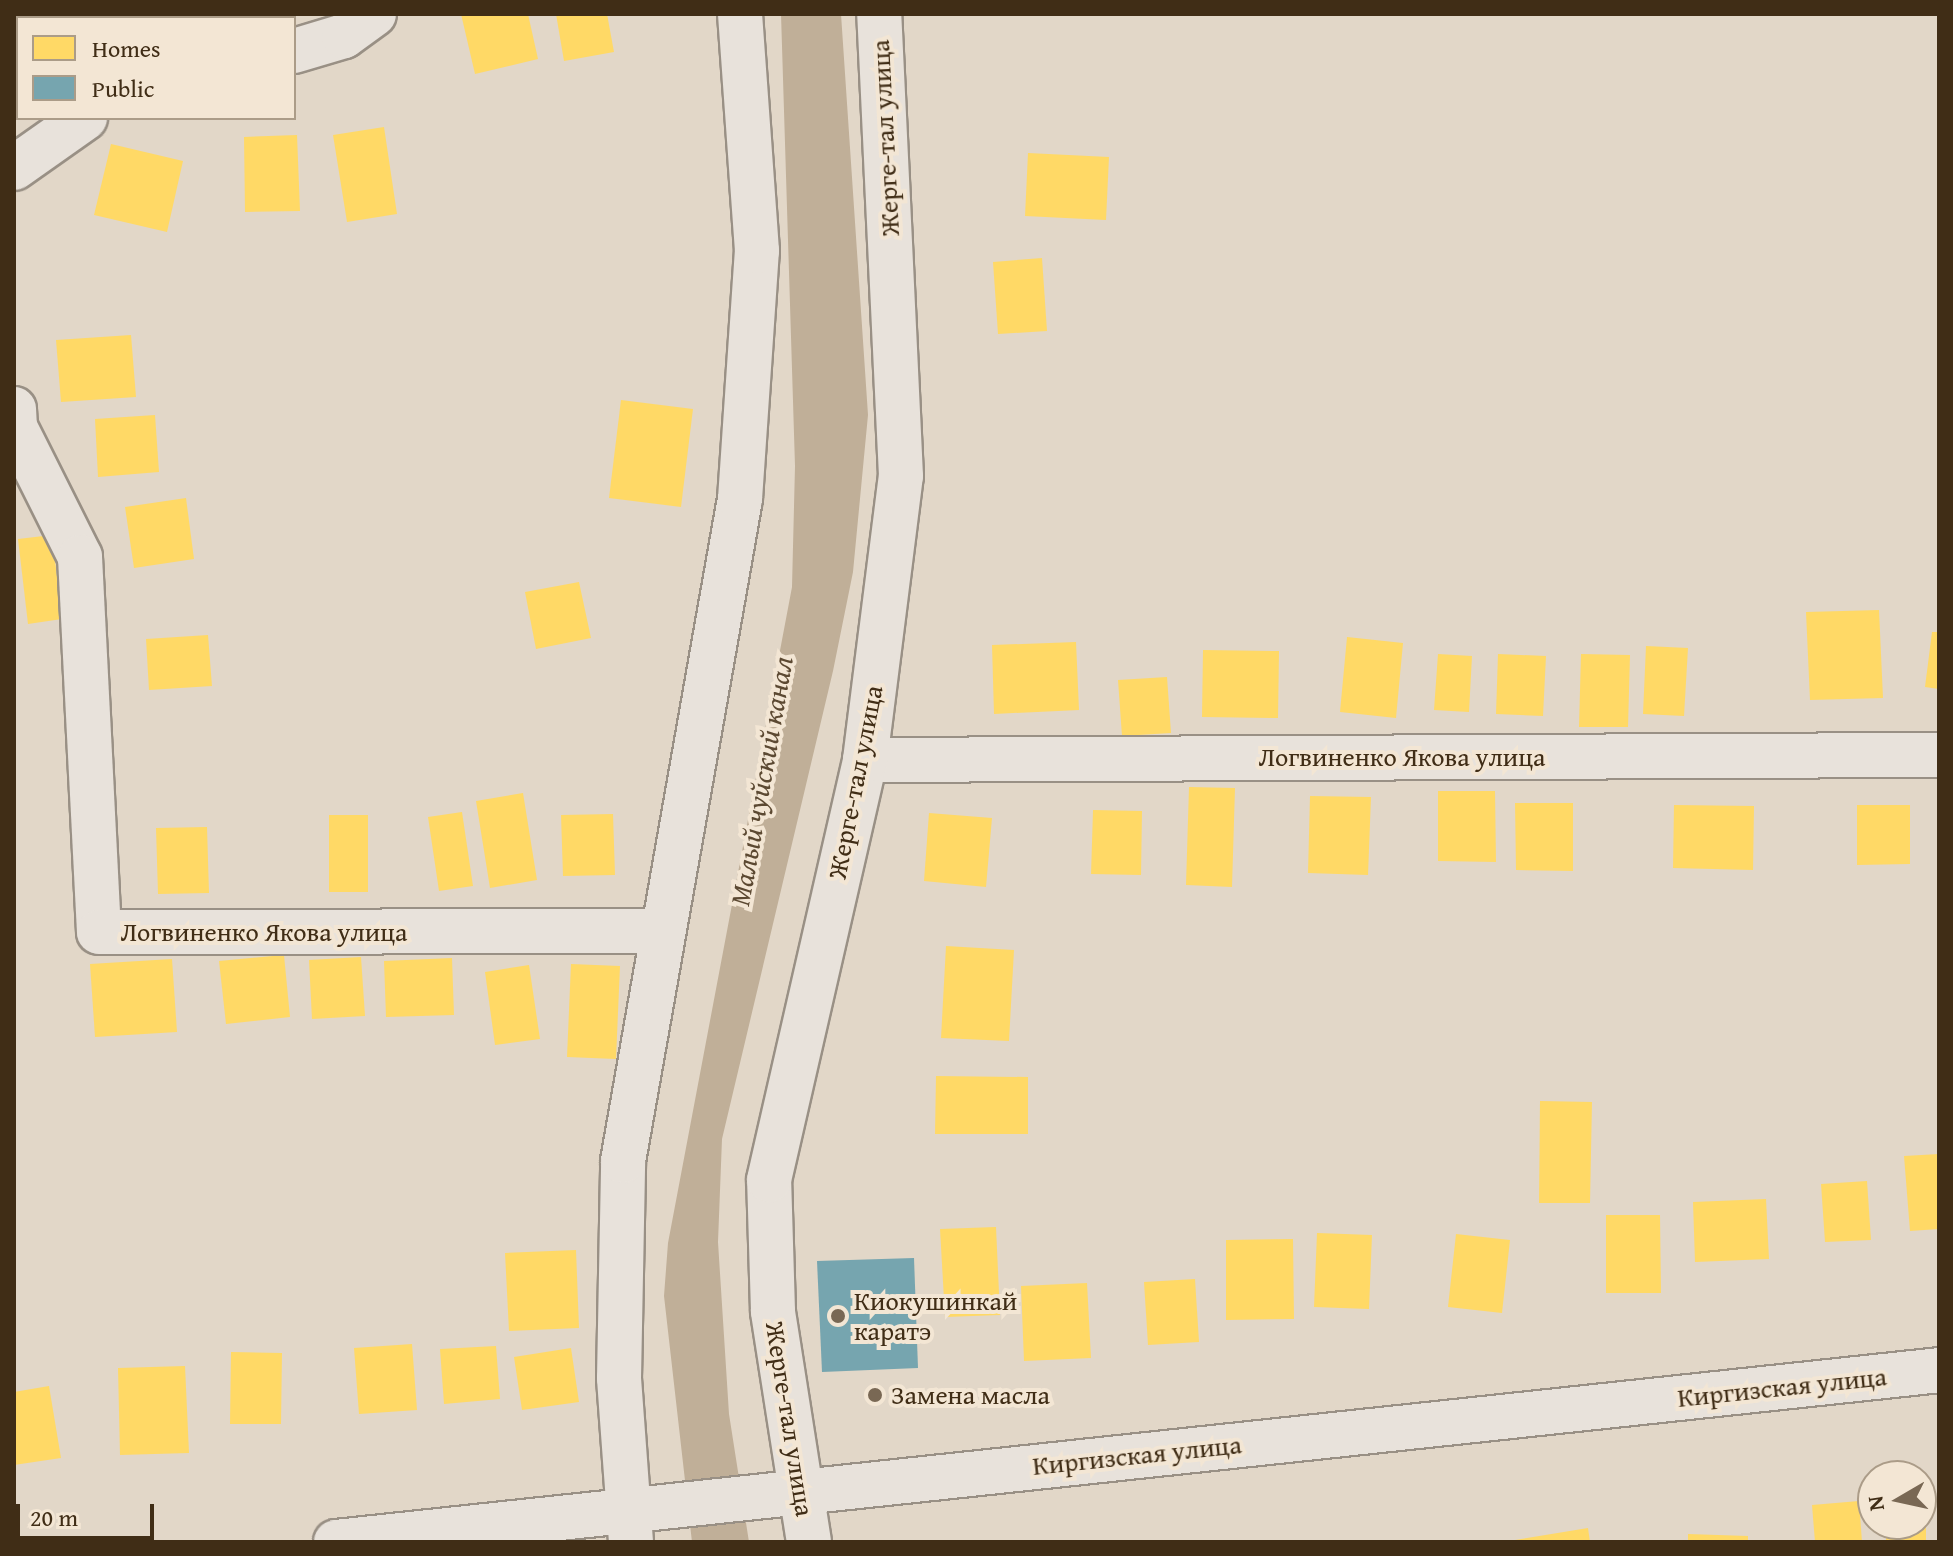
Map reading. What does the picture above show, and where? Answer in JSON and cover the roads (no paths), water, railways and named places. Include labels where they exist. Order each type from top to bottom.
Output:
[{"type":"street","points":[[296,50],[344,36],[374,14]]},
{"type":"street","points":[[637,1520],[619,1378],[623,1161],[661,931],[740,499],[757,251],[740,14]]},
{"type":"street","name":"Жерге-тал улица","points":[[809,1542],[788,1492],[773,1311],[769,1180],[865,760],[901,476],[879,14]]},
{"type":"street","points":[[14,168],[82,120]]},
{"type":"street","name":"Логвиненко Якова улица","points":[[14,421],[80,557],[99,932],[661,931]]},
{"type":"street","name":"Логвиненко Якова улица","points":[[865,760],[1939,755]]},
{"type":"street","name":"Киргизская улица","points":[[336,1542],[637,1520],[788,1492],[1939,1370]]},
{"type":"water","name":"Малый чуйский канал","points":[[781,14],[841,14],[868,415],[853,572],[833,671],[722,1139],[718,1242],[729,1414],[749,1542],[692,1542],[664,1296],[668,1243],[792,587],[795,466]]},
{"type":"place","name":"Киокушинкай каратэ","points":[[838,1316]]},
{"type":"place","name":"Замена масла","points":[[875,1395]]}]
